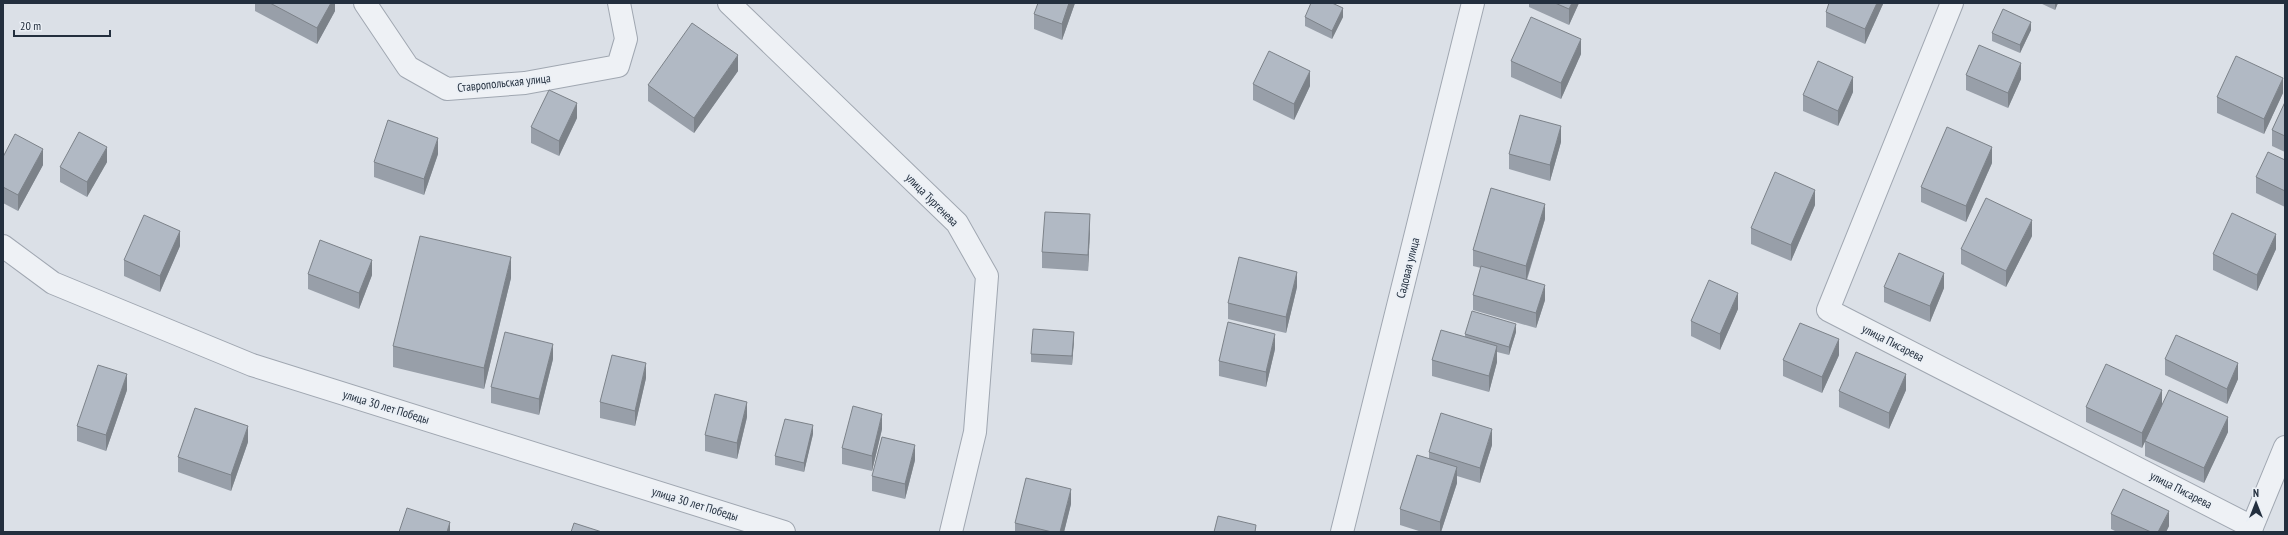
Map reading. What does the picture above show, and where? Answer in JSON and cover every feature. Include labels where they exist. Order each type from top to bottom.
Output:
[{"type":"street","name":"Ставропольская улица","points":[[365,3],[408,67],[448,88],[526,83],[618,66],[626,39],[619,3]]},
{"type":"street","name":"улица Тургенева","points":[[729,3],[957,223],[987,276],[975,432],[951,532]]},
{"type":"street","name":"Садовая улица","points":[[1342,532],[1473,3]]},
{"type":"street","name":"улица Писарева","points":[[1952,3],[1828,310],[2251,529]]},
{"type":"street","name":"улица 30 лет Победы","points":[[3,246],[53,282],[252,365],[784,532]]},
{"type":"street","points":[[2251,529],[2285,446]]},
{"type":"building","points":[[270,3],[331,3],[317,28]]},
{"type":"building","points":[[1038,3],[1069,3],[1062,24],[1034,14]]},
{"type":"building","points":[[1311,3],[1332,3],[1343,8],[1332,31],[1305,17]]},
{"type":"building","points":[[1555,3],[1572,3],[1569,9]]},
{"type":"building","points":[[1829,3],[1877,3],[1865,29],[1826,12]]},
{"type":"building","points":[[2003,9],[2031,22],[2020,45],[1992,33]]},
{"type":"building","points":[[1531,17],[1581,39],[1561,83],[1511,61]]},
{"type":"building","points":[[692,23],[738,55],[694,118],[648,85]]},
{"type":"building","points":[[1979,45],[2021,63],[2008,93],[1966,75]]},
{"type":"building","points":[[1269,51],[1310,71],[1294,104],[1253,84]]},
{"type":"building","points":[[2236,56],[2283,78],[2264,119],[2217,97]]},
{"type":"building","points":[[1818,61],[1853,77],[1838,111],[1803,95]]},
{"type":"building","points":[[549,90],[577,103],[559,141],[531,127]]},
{"type":"building","points":[[2285,102],[2285,136],[2272,130]]},
{"type":"building","points":[[1520,115],[1561,126],[1550,165],[1509,154]]},
{"type":"building","points":[[388,120],[438,138],[424,179],[374,162]]},
{"type":"building","points":[[1947,127],[1992,147],[1966,206],[1921,187]]},
{"type":"building","points":[[79,132],[107,147],[87,182],[60,167]]},
{"type":"building","points":[[15,134],[43,149],[18,195],[3,187],[3,157]]},
{"type":"building","points":[[2268,152],[2285,160],[2285,191],[2256,177]]},
{"type":"building","points":[[1775,172],[1815,190],[1791,245],[1751,228]]},
{"type":"building","points":[[1491,188],[1545,204],[1526,266],[1473,250]]},
{"type":"building","points":[[1986,198],[2032,220],[2006,271],[1961,249]]},
{"type":"building","points":[[1045,212],[1090,214],[1088,255],[1042,252]]},
{"type":"building","points":[[2232,213],[2276,234],[2257,275],[2213,254]]},
{"type":"building","points":[[144,215],[180,231],[160,276],[124,260]]},
{"type":"building","points":[[420,236],[511,257],[484,368],[393,346]]},
{"type":"building","points":[[320,240],[372,260],[359,293],[308,274]]},
{"type":"building","points":[[1899,253],[1944,273],[1930,306],[1884,287]]},
{"type":"building","points":[[1239,257],[1297,272],[1286,317],[1228,303]]},
{"type":"building","points":[[1481,266],[1545,285],[1536,313],[1473,295]]},
{"type":"building","points":[[1709,280],[1738,293],[1720,334],[1691,321]]},
{"type":"building","points":[[1472,311],[1516,324],[1509,347],[1465,334]]},
{"type":"building","points":[[1228,322],[1275,334],[1266,372],[1219,361]]},
{"type":"building","points":[[1800,323],[1839,339],[1822,377],[1783,360]]},
{"type":"building","points":[[1033,329],[1074,332],[1072,356],[1031,354]]},
{"type":"building","points":[[1441,330],[1497,346],[1489,376],[1432,360]]},
{"type":"building","points":[[505,332],[553,344],[539,399],[491,387]]},
{"type":"building","points":[[2176,335],[2238,363],[2227,389],[2165,359]]},
{"type":"building","points":[[1856,352],[1906,374],[1889,413],[1839,391]]},
{"type":"building","points":[[612,355],[646,363],[635,411],[600,402]]},
{"type":"building","points":[[2106,364],[2162,390],[2142,433],[2086,407]]},
{"type":"building","points":[[98,365],[127,374],[106,435],[77,426]]},
{"type":"building","points":[[2169,390],[2228,417],[2204,468],[2145,441]]},
{"type":"building","points":[[715,394],[747,402],[737,443],[705,435]]},
{"type":"building","points":[[853,406],[882,414],[872,456],[842,448]]},
{"type":"building","points":[[195,408],[248,426],[231,475],[178,457]]},
{"type":"building","points":[[1441,413],[1492,429],[1480,468],[1429,452]]},
{"type":"building","points":[[785,419],[813,425],[804,463],[775,456]]},
{"type":"building","points":[[882,437],[915,445],[905,484],[872,476]]},
{"type":"building","points":[[1417,455],[1457,467],[1440,522],[1400,509]]},
{"type":"building","points":[[1026,478],[1071,489],[1060,532],[1052,532],[1015,523]]},
{"type":"building","points":[[2123,489],[2169,511],[2158,532],[2151,532],[2111,514]]},
{"type":"building","points":[[407,508],[450,522],[447,532],[399,532]]},
{"type":"building","points":[[1218,516],[1256,525],[1255,532],[1214,532]]},
{"type":"building","points":[[574,523],[602,532],[571,532]]}]
